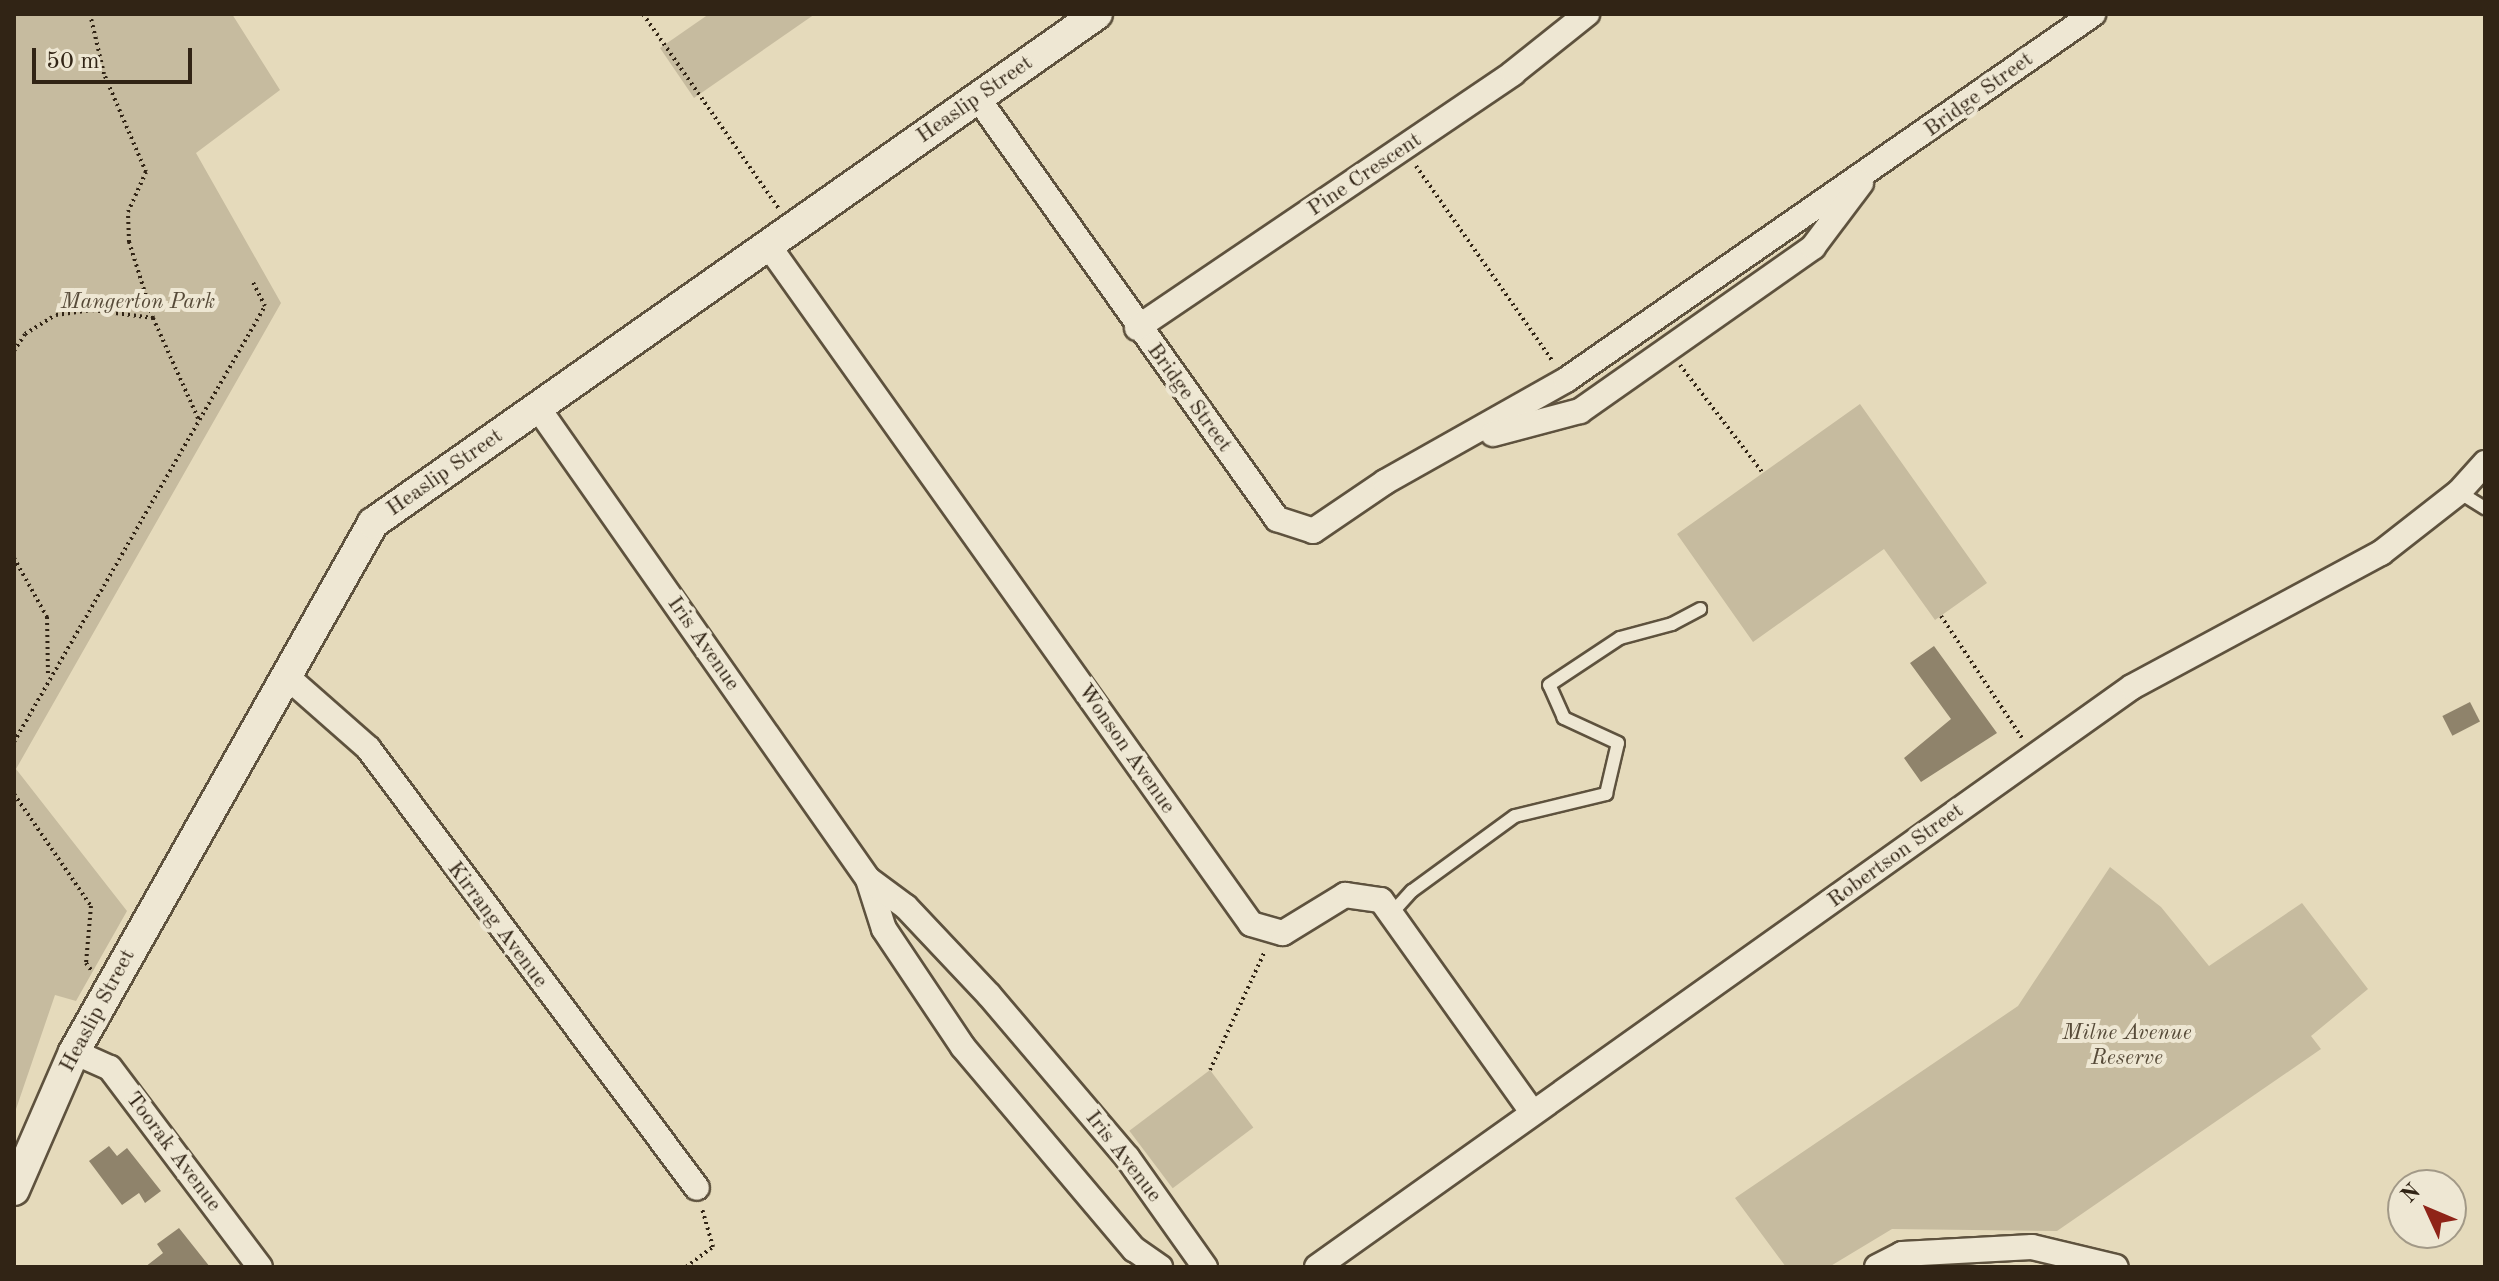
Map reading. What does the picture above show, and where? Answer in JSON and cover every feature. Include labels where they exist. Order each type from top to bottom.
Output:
[{"type":"street","name":"Heaslip Street","points":[[14,1190],[74,1052],[373,523],[1097,14]]},
{"type":"street","name":"Pine Crescent","points":[[1137,328],[1404,149],[1587,14]]},
{"type":"street","name":"Bridge Street","points":[[977,97],[1137,328],[1277,519],[1313,531],[1385,482],[1467,440],[1566,380],[1814,204],[1865,177],[2093,14]]},
{"type":"street","name":"Bridge Street","points":[[1467,440],[1580,411],[1813,247],[1865,177]]},
{"type":"street","name":"Wonson Avenue","points":[[780,237],[1251,924],[1275,931]]},
{"type":"street","name":"Iris Avenue","points":[[538,408],[868,879],[884,929],[963,1047],[1134,1249],[1160,1267]]},
{"type":"street","name":"Robertson Street","points":[[1317,1267],[2132,687],[2381,553],[2459,492],[2485,463]]},
{"type":"street","name":"Kirrang Avenue","points":[[285,675],[368,748],[697,1188]]},
{"type":"street","name":"Iris Avenue","points":[[868,879],[906,907],[989,995],[1127,1157],[1205,1267]]},
{"type":"street","points":[[1275,931],[1283,933],[1345,895],[1381,900],[1532,1112]]},
{"type":"street","name":"Toorak Avenue","points":[[74,1052],[110,1068],[260,1267]]},
{"type":"street","points":[[1877,1267],[1902,1254],[2032,1247],[2116,1267]]},
{"type":"lane","points":[[2459,492],[2485,508]]},
{"type":"lane","points":[[1391,914],[1412,891],[1515,816],[1590,803],[1606,794],[1618,743],[1564,718],[1549,685],[1620,638],[1672,624],[1700,609]]},
{"type":"path","points":[[90,14],[104,74],[146,172],[128,212],[129,242],[153,318],[199,420]]},
{"type":"path","points":[[643,14],[780,237]]},
{"type":"path","points":[[1404,149],[1566,380]]},
{"type":"path","points":[[14,742],[48,677],[265,306],[252,281]]},
{"type":"path","points":[[14,351],[25,334],[56,315],[92,310],[153,318]]},
{"type":"path","points":[[1668,351],[1763,473]]},
{"type":"path","points":[[14,558],[47,617],[48,677]]},
{"type":"path","points":[[1941,616],[2034,757]]},
{"type":"path","points":[[14,794],[91,906],[86,963],[108,991]]},
{"type":"path","points":[[1210,1070],[1275,931]]},
{"type":"path","points":[[686,1267],[713,1247],[697,1188]]},
{"type":"green space","name":"Mangerton Park","points":[[14,14],[232,14],[280,90],[196,153],[281,303],[16,769],[127,911],[76,1001],[55,995],[14,1115]]},
{"type":"green space","points":[[709,14],[815,14],[694,98],[660,48]]},
{"type":"green space","points":[[1860,404],[1987,583],[1935,620],[1884,549],[1753,642],[1677,534]]},
{"type":"green space","name":"Milne Avenue Reserve","points":[[2110,867],[2161,907],[2209,966],[2302,903],[2368,989],[2311,1036],[2321,1049],[2057,1231],[1892,1229],[1829,1267],[1786,1267],[1735,1198],[2018,1006]]},
{"type":"green space","points":[[1210,1070],[1253,1128],[1173,1188],[1129,1131]]},
{"type":"building","points":[[1934,646],[1997,733],[1921,782],[1904,758],[1951,719],[1910,663]]},
{"type":"building","points":[[2470,702],[2480,722],[2452,736],[2442,716]]},
{"type":"building","points":[[109,1146],[117,1156],[127,1148],[161,1191],[145,1203],[139,1193],[122,1205],[89,1161]]},
{"type":"building","points":[[179,1228],[210,1267],[145,1267],[163,1253],[157,1244]]}]
